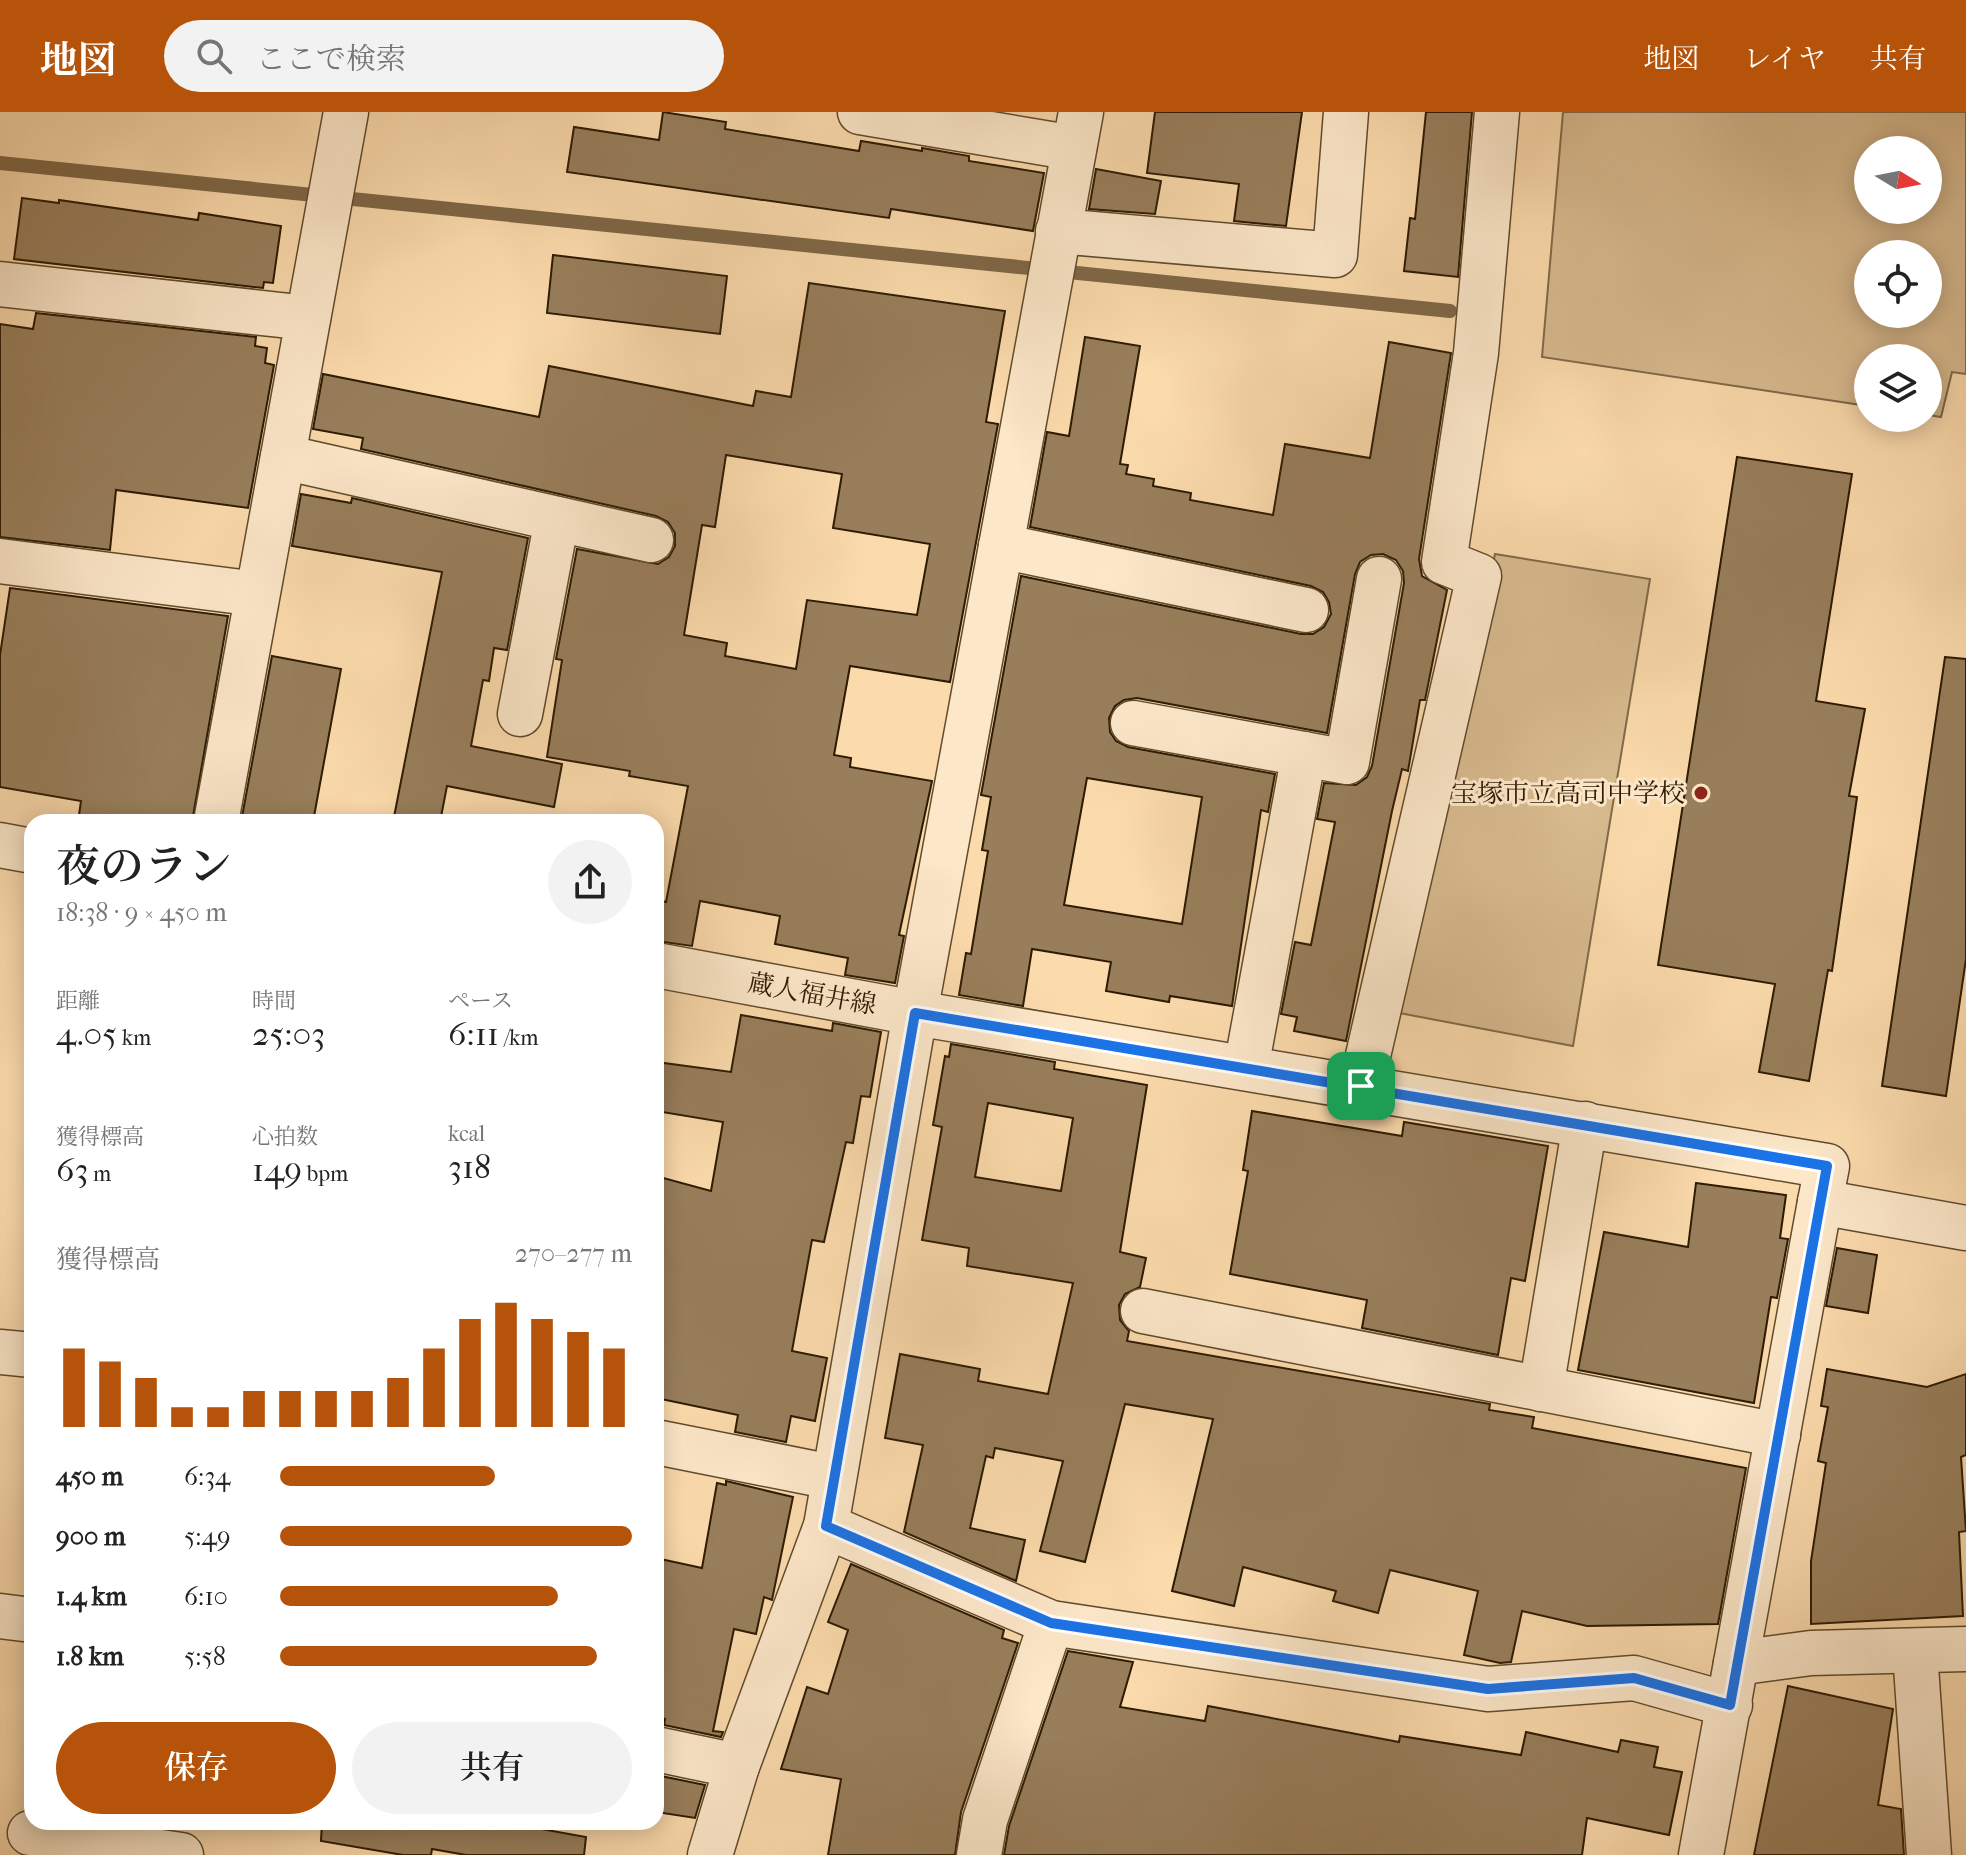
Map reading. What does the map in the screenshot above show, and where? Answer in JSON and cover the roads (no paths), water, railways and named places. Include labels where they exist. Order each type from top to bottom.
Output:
[{"type":"street","points":[[217,814],[346,112]]},
{"type":"street","points":[[710,1855],[737,1766],[826,1526],[832,1477],[915,1013],[1077,130],[860,112]]},
{"type":"street","points":[[1054,258],[1335,255],[1346,112]]},
{"type":"street","points":[[1361,1086],[1479,576],[1444,562],[1476,353],[1497,112]]},
{"type":"street","points":[[0,284],[308,318]]},
{"type":"street","points":[[283,457],[651,540]]},
{"type":"street","points":[[520,714],[557,519]]},
{"type":"street","points":[[1001,546],[1306,610]]},
{"type":"street","points":[[0,561],[257,594]]},
{"type":"street","points":[[1133,723],[1347,762],[1379,579]]},
{"type":"street","points":[[1246,1068],[1304,754]]},
{"type":"street","points":[[0,845],[24,850]]},
{"type":"street","name":"蔵人福井線","points":[[664,966],[915,1013],[1827,1166],[1820,1202]]},
{"type":"street","points":[[1541,1389],[1585,1124]]},
{"type":"street","points":[[1701,1855],[1820,1202],[1966,1228]]},
{"type":"street","points":[[1143,1311],[1778,1435]]},
{"type":"street","points":[[0,1352],[24,1354]]},
{"type":"street","points":[[664,1444],[832,1477]]},
{"type":"street","points":[[826,1526],[1051,1623],[1488,1689],[1634,1678],[1733,1684],[1811,1653],[1966,1649]]},
{"type":"street","points":[[0,1616],[24,1619]]},
{"type":"street","points":[[979,1855],[985,1820],[1051,1623]]},
{"type":"street","points":[[1915,1652],[1929,1855]]},
{"type":"street","points":[[664,1751],[737,1766]]},
{"type":"street","points":[[29,1836],[181,1855]]},
{"type":"waterway","points":[[0,163],[1450,311]]},
{"type":"place","name":"宝塚市立高司中学校","points":[[1701,793]]}]
